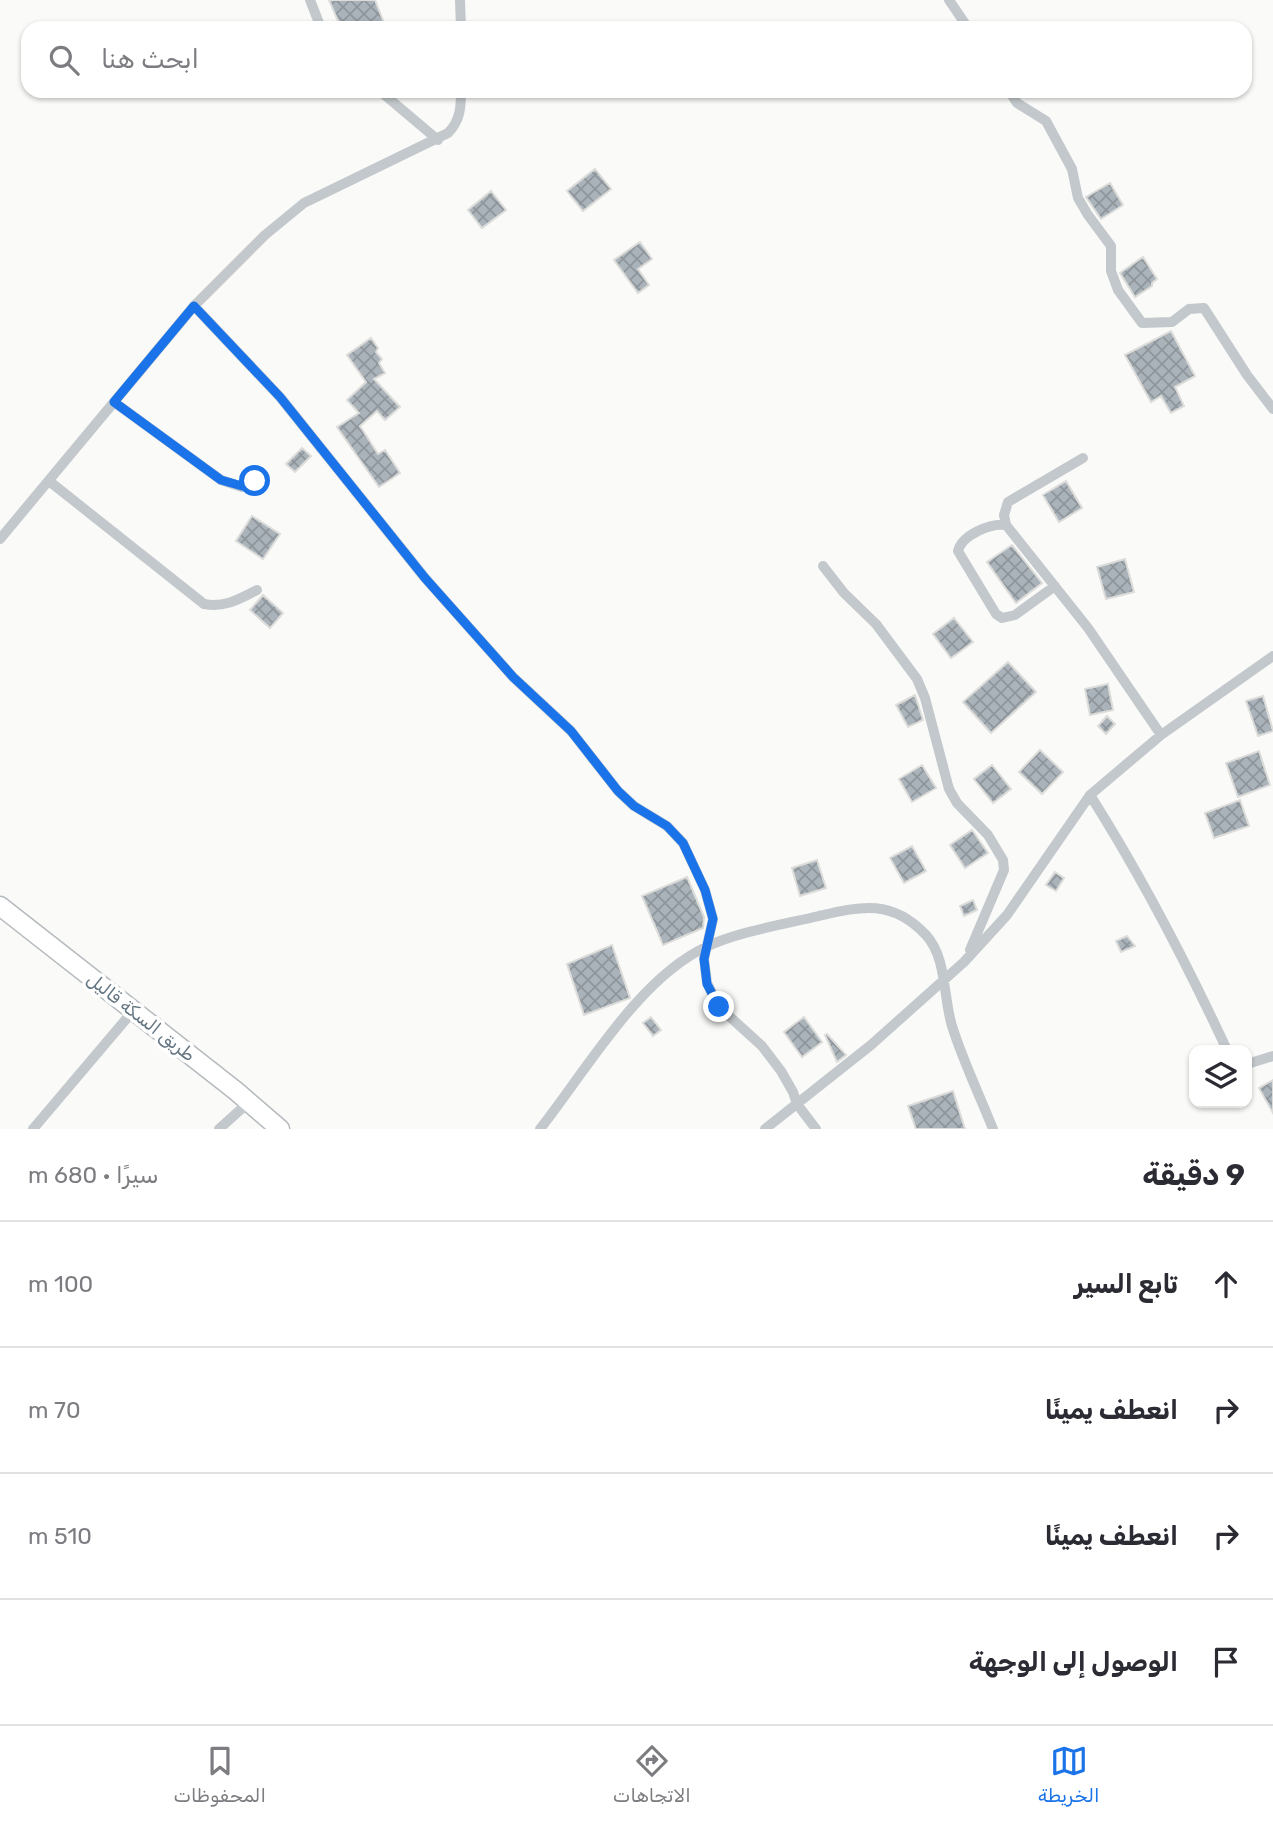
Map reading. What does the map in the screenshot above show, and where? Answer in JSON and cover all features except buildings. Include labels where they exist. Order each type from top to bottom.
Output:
[{"type":"main road","name":"طريق السكة قاليل","points":[[0,906],[281,1129]]},
{"type":"street","points":[[310,0],[318,21]]},
{"type":"street","points":[[460,0],[461,21]]},
{"type":"street","points":[[949,0],[963,21]]},
{"type":"street","points":[[388,98],[438,140]]},
{"type":"street","points":[[0,539],[194,306],[265,235],[304,203],[438,140],[456,125],[461,98]]},
{"type":"street","points":[[1014,98],[1017,103],[1046,121],[1072,169],[1078,198],[1111,246],[1111,271],[1118,290],[1142,323],[1172,322],[1189,309],[1204,307],[1273,409]]},
{"type":"street","points":[[194,306],[280,397],[425,578],[513,677],[571,731],[618,791],[634,806],[667,826],[683,843],[705,890],[713,919],[704,959],[707,984],[719,1007],[762,1046],[781,1071],[797,1104],[816,1129]]},
{"type":"street","points":[[114,402],[221,480],[242,486],[255,481]]},
{"type":"street","points":[[1083,458],[1007,502],[1004,515],[1006,525],[1088,628],[1161,735]]},
{"type":"street","points":[[49,481],[204,604],[217,607],[229,604],[257,590]]},
{"type":"street","points":[[1006,525],[987,526],[962,542],[958,551],[996,614],[1002,618],[1015,615],[1055,586]]},
{"type":"street","points":[[823,566],[844,593],[876,625],[917,679],[925,698],[949,789],[957,803],[988,835],[1003,860],[1004,870],[997,890],[964,962]]},
{"type":"street","points":[[765,1129],[944,983],[1007,915],[1090,795],[1161,735],[1273,656]]},
{"type":"street","points":[[1090,795],[1129,857],[1183,957],[1225,1045]]},
{"type":"street","points":[[540,1129],[636,1003],[680,962],[708,946],[770,927],[873,906],[894,912],[912,922],[928,937],[937,954],[950,1021],[993,1129]]},
{"type":"street","points":[[33,1129],[133,1011]]},
{"type":"street","points":[[1252,1062],[1273,1056]]},
{"type":"street","points":[[219,1129],[249,1102]]},
{"type":"route","points":[[255,481],[242,486],[221,480],[114,402],[194,306],[280,397],[425,578],[513,677],[571,731],[618,791],[634,806],[667,826],[683,843],[705,890],[713,919],[712,934],[704,959],[707,984],[719,1007]]}]
